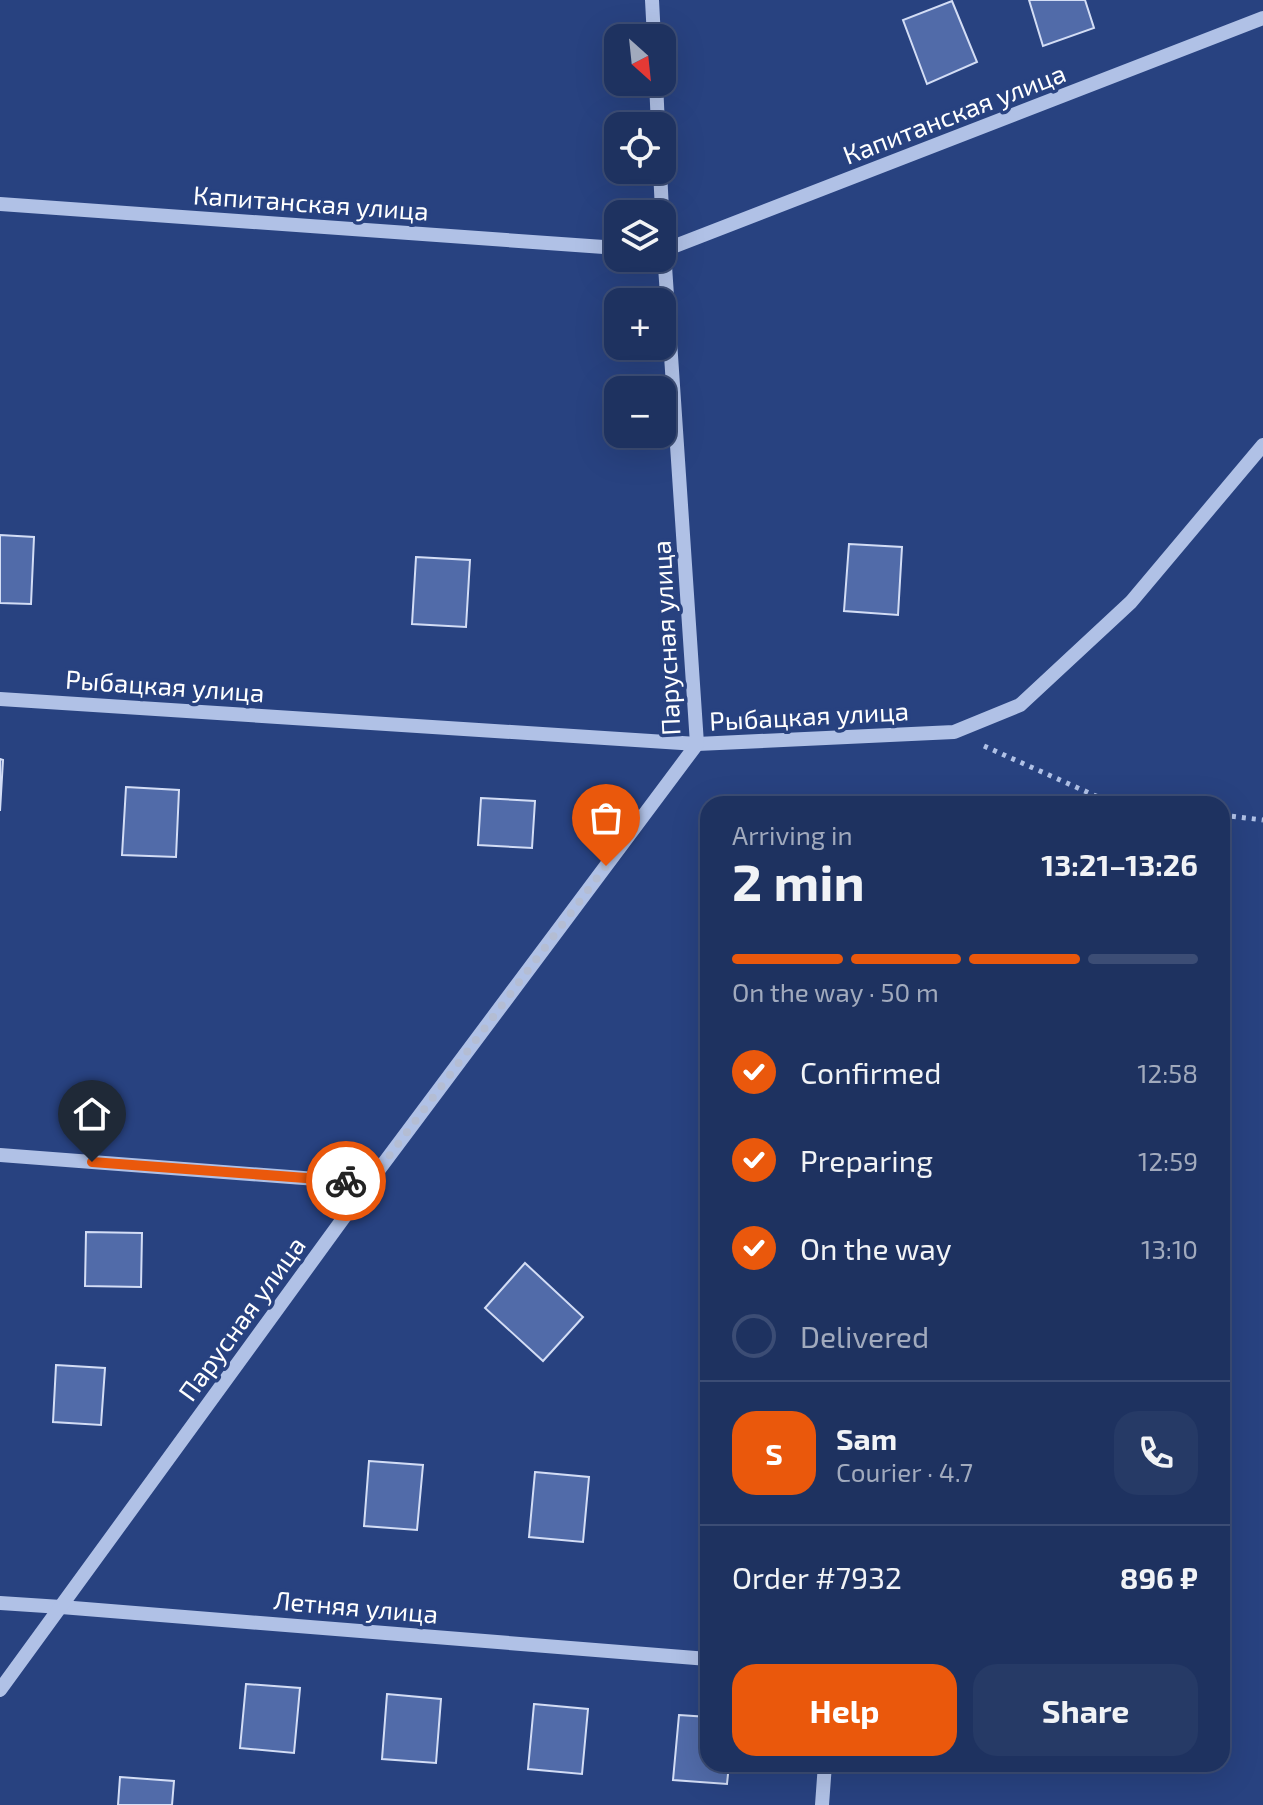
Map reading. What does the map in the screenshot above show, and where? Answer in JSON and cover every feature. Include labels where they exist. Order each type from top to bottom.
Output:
[{"type":"street","points":[[652,0],[653,24]]},
{"type":"street","name":"Капитанская улица","points":[[676,246],[1263,18]]},
{"type":"street","name":"Капитанская улица","points":[[0,204],[604,247]]},
{"type":"street","name":"Парусная улица","points":[[0,1690],[369,1183],[697,744],[664,272]]},
{"type":"street","name":"Рыбацкая улица","points":[[0,699],[697,744],[954,732],[1020,705],[1131,602],[1263,445]]},
{"type":"street","points":[[0,1155],[369,1183]]},
{"type":"street","name":"Летняя улица","points":[[0,1603],[700,1658]]},
{"type":"street","points":[[822,1805],[824,1772]]},
{"type":"path","points":[[954,732],[1096,796]]},
{"type":"path","points":[[1230,816],[1263,820]]},
{"type":"building","points":[[1029,0],[1085,0],[1094,28],[1043,46]]},
{"type":"building","points":[[952,1],[977,62],[927,84],[903,20]]},
{"type":"building","points":[[0,535],[34,537],[31,604],[0,603]]},
{"type":"building","points":[[849,544],[902,547],[898,615],[844,611]]},
{"type":"building","points":[[416,557],[470,560],[466,627],[412,624]]},
{"type":"building","points":[[0,759],[3,760],[0,811]]},
{"type":"building","points":[[126,787],[179,790],[176,857],[122,855]]},
{"type":"building","points":[[481,798],[535,801],[532,848],[478,845]]},
{"type":"building","points":[[86,1232],[142,1233],[141,1287],[85,1286]]},
{"type":"building","points":[[525,1263],[583,1317],[543,1361],[485,1308]]},
{"type":"building","points":[[56,1365],[105,1368],[101,1425],[53,1422]]},
{"type":"building","points":[[369,1461],[423,1465],[417,1530],[364,1526]]},
{"type":"building","points":[[535,1472],[589,1477],[583,1542],[529,1537]]},
{"type":"building","points":[[246,1684],[300,1688],[294,1753],[240,1748]]},
{"type":"building","points":[[387,1694],[441,1699],[436,1763],[382,1759]]},
{"type":"building","points":[[534,1704],[588,1709],[582,1774],[528,1769]]},
{"type":"building","points":[[679,1715],[700,1716],[700,1772],[728,1772],[727,1784],[673,1780]]},
{"type":"building","points":[[120,1777],[174,1781],[172,1805],[118,1805]]},
{"type":"way so far","points":[[346,1181],[369,1183],[606,866]]},
{"type":"route","points":[[92,1162],[346,1181]]}]
